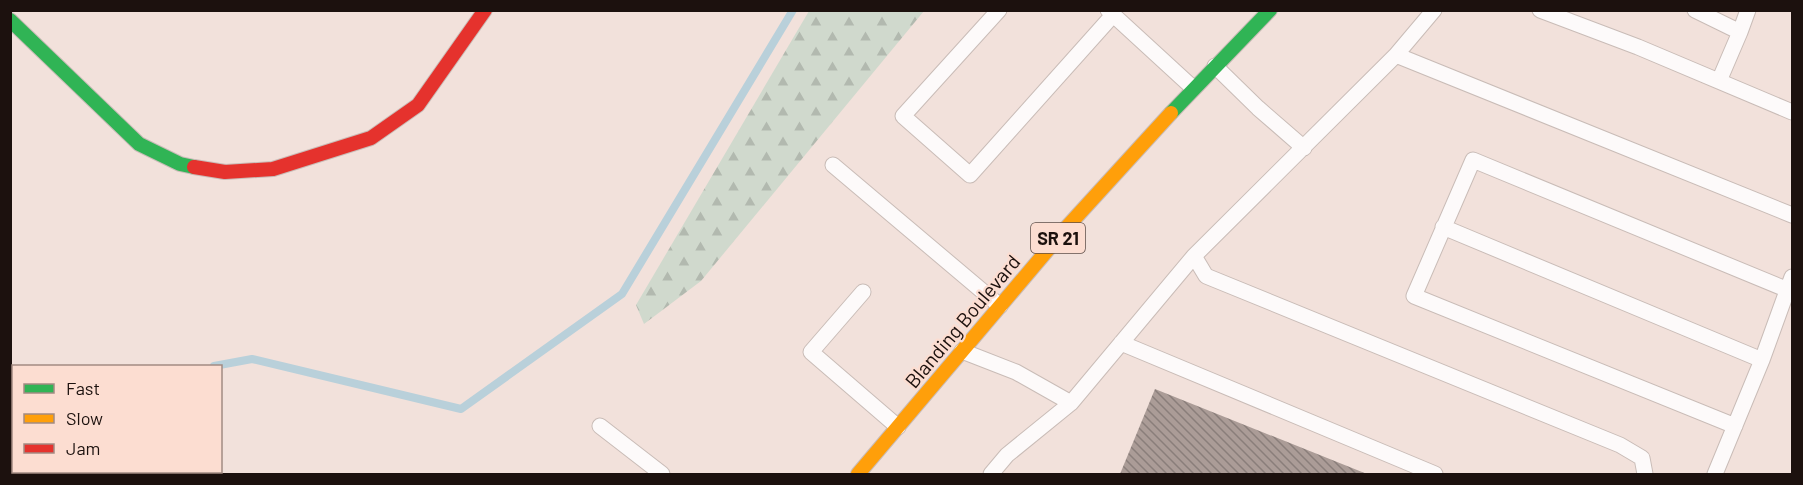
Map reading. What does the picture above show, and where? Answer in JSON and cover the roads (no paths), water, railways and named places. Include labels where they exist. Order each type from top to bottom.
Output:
[{"type":"main road","points":[[10,20],[139,144],[180,164],[225,172],[273,168],[371,138],[418,105],[485,10]]},
{"type":"main road","name":"Blanding Boulevard","points":[[858,474],[1067,227],[1265,12]]},
{"type":"lane","points":[[999,10],[903,116],[970,175],[1110,13],[1193,88]]},
{"type":"lane","points":[[991,474],[1007,455],[1071,403],[1194,256],[1396,55],[1434,10]]},
{"type":"lane","points":[[1540,10],[1638,47],[1792,112]]},
{"type":"lane","points":[[1695,10],[1740,32]]},
{"type":"lane","points":[[1719,81],[1748,10]]},
{"type":"lane","points":[[1396,55],[1792,216]]},
{"type":"lane","points":[[1215,66],[1304,148]]},
{"type":"lane","points":[[1715,474],[1735,426],[1762,360],[1790,284],[1473,160],[1414,296],[1735,426]]},
{"type":"lane","points":[[833,165],[1000,306]]},
{"type":"lane","points":[[1443,227],[1762,360]]},
{"type":"lane","points":[[1194,256],[1206,276],[1620,445],[1642,458],[1645,474]]},
{"type":"lane","points":[[863,292],[811,352],[898,427]]},
{"type":"lane","points":[[1121,343],[1435,474]]},
{"type":"lane","points":[[962,351],[1016,372],[1071,403]]},
{"type":"lane","points":[[600,426],[662,474]]},
{"type":"waterway","points":[[219,365],[252,359],[461,409],[622,294],[793,10]]}]
